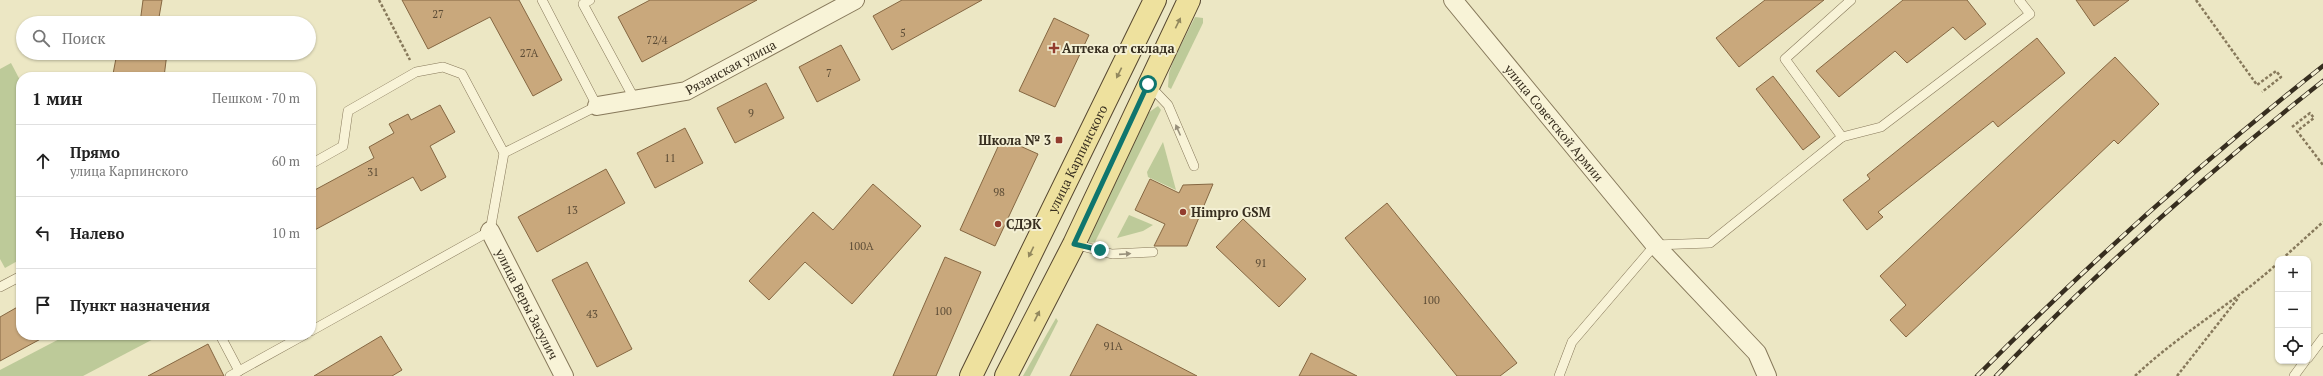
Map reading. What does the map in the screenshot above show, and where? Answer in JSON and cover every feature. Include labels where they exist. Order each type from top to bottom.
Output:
[{"type":"main road","name":"улица Карпинского","points":[[971,376],[1154,0]]},
{"type":"main road","points":[[1006,376],[1074,244],[1148,84],[1189,0]]},
{"type":"main road","points":[[989,339],[1000,331],[1010,331],[1017,336],[1021,346]]},
{"type":"street","name":"Рязанская улица","points":[[597,106],[686,91],[855,0]]},
{"type":"street","name":"улица Советской Армии","points":[[1453,0],[1655,245],[1757,353],[1767,376]]},
{"type":"street","name":"улица Веры Засулич","points":[[490,231],[564,376]]},
{"type":"lane","points":[[504,153],[597,106],[542,0]]},
{"type":"lane","points":[[590,0],[583,4],[635,100]]},
{"type":"lane","points":[[1842,137],[1785,59],[1851,0]]},
{"type":"lane","points":[[1559,376],[1572,342],[1655,245],[1710,243],[1842,137],[1881,128],[2030,14],[2020,0]]},
{"type":"lane","points":[[316,161],[343,146],[348,111],[416,72],[443,67],[462,74],[504,153],[490,231],[316,328]]},
{"type":"lane","points":[[1148,84],[1168,105],[1194,166]]},
{"type":"lane","points":[[1074,244],[1112,254],[1153,252]]},
{"type":"lane","points":[[0,287],[16,279]]},
{"type":"lane","points":[[2311,354],[2323,338]]},
{"type":"lane","points":[[223,340],[239,371]]},
{"type":"lane","points":[[230,376],[295,340]]},
{"type":"lane","points":[[2294,376],[2303,364]]},
{"type":"path","points":[[379,0],[416,72]]},
{"type":"path","points":[[2196,0],[2257,86],[2276,71],[2281,77],[2262,92]]},
{"type":"path","points":[[2292,127],[2310,114],[2314,118],[2298,131],[2323,165]]},
{"type":"path","points":[[2285,256],[2323,222]]},
{"type":"path","points":[[2135,376],[2158,355],[2242,294],[2275,266]]},
{"type":"path","points":[[2176,376],[2242,294]]},
{"type":"green space","points":[[1195,17],[1203,18],[1203,23],[1171,89],[1168,87],[1169,73],[1174,59]]},
{"type":"green space","points":[[11,63],[16,72],[16,262],[5,268],[0,259],[0,69]]},
{"type":"green space","points":[[1158,106],[1161,110],[1095,242],[1089,243],[1088,239],[1148,113]]},
{"type":"green space","points":[[1163,142],[1176,190],[1148,177],[1147,172]]},
{"type":"green space","points":[[1129,215],[1153,225],[1143,231],[1117,238]]},
{"type":"green space","points":[[1056,318],[1058,321],[1030,376],[1023,376]]},
{"type":"green space","points":[[57,340],[151,340],[83,376],[0,376],[0,370]]},
{"type":"building","points":[[143,0],[162,0],[159,16],[141,16]]},
{"type":"building","points":[[402,0],[519,0],[562,80],[533,96],[490,17],[428,49]]},
{"type":"building","points":[[650,0],[757,0],[642,62],[618,17]]},
{"type":"building","points":[[902,0],[982,0],[892,50],[873,16]]},
{"type":"building","points":[[1765,0],[1824,0],[1739,67],[1716,38]]},
{"type":"building","points":[[1903,0],[1967,0],[1986,24],[1965,40],[1953,27],[1907,63],[1895,51],[1839,97],[1816,71]]},
{"type":"building","points":[[2076,0],[2129,0],[2094,26]]},
{"type":"building","points":[[1054,18],[1089,35],[1055,107],[1019,91]]},
{"type":"building","points":[[2037,38],[2065,73],[1998,127],[1993,121],[1878,212],[1883,217],[1867,230],[1843,200],[1870,179],[1867,175]]},
{"type":"building","points":[[841,45],[860,80],[817,102],[799,67]]},
{"type":"building","points":[[2115,57],[2159,104],[2118,144],[2114,140],[1906,337],[1890,320],[1906,305],[1880,276]]},
{"type":"building","points":[[116,60],[166,60],[165,72],[113,72]]},
{"type":"building","points":[[1773,76],[1820,137],[1803,150],[1756,89]]},
{"type":"building","points":[[766,83],[784,118],[735,143],[717,108]]},
{"type":"building","points":[[440,105],[455,132],[430,146],[446,177],[421,191],[413,177],[316,229],[316,189],[374,158],[369,147],[394,133],[389,124],[408,114],[411,120]]},
{"type":"building","points":[[685,128],[703,163],[655,188],[637,153]]},
{"type":"building","points":[[1002,138],[1038,154],[995,246],[960,230]]},
{"type":"building","points":[[606,169],[625,203],[537,252],[518,217]]},
{"type":"building","name":"Himpro GSM","points":[[1150,179],[1179,193],[1183,185],[1213,184],[1187,246],[1154,246],[1165,224],[1135,210]]},
{"type":"building","points":[[873,184],[921,226],[852,304],[805,262],[769,300],[749,281],[813,212],[833,230]]},
{"type":"building","points":[[1387,203],[1517,363],[1500,376],[1457,376],[1345,238]]},
{"type":"building","points":[[1243,219],[1306,279],[1279,307],[1216,247]]},
{"type":"building","points":[[945,257],[981,272],[936,376],[893,376]]},
{"type":"building","points":[[587,262],[632,349],[597,367],[552,280]]},
{"type":"building","points":[[16,308],[16,340],[39,340],[0,361],[0,317]]},
{"type":"building","points":[[1097,324],[1197,376],[1070,376]]},
{"type":"building","points":[[381,336],[402,370],[392,376],[314,376]]},
{"type":"building","points":[[208,344],[224,376],[148,376]]},
{"type":"building","points":[[1311,353],[1357,376],[1299,376]]},
{"type":"railway","points":[[1977,376],[2061,294],[2146,215],[2189,177],[2323,66]]},
{"type":"railway","points":[[1996,376],[2074,298],[2196,186],[2323,81]]},
{"type":"place","name":"Аптека от склада","points":[[1054,48]]},
{"type":"place","name":"Школа № 3","points":[[1059,140]]},
{"type":"place","name":"Himpro GSM","points":[[1183,212]]},
{"type":"place","name":"СДЭК","points":[[998,224]]},
{"type":"route","points":[[1100,250],[1074,244],[1148,84]]}]
